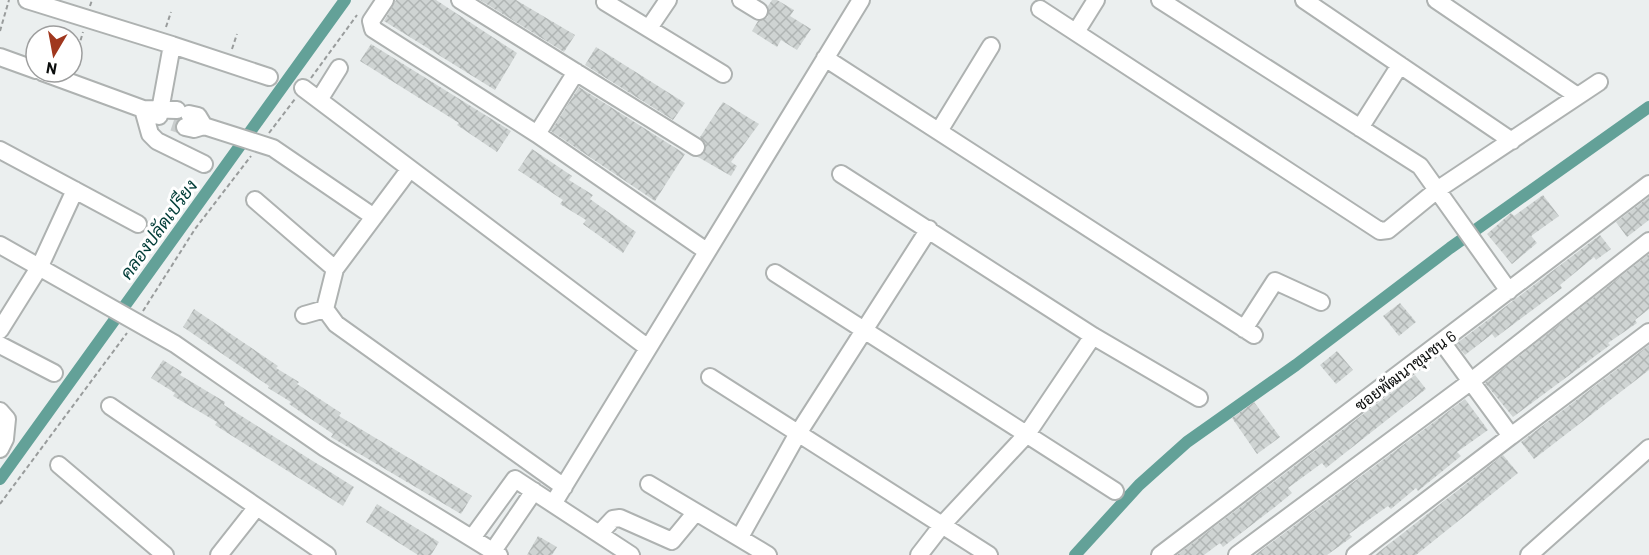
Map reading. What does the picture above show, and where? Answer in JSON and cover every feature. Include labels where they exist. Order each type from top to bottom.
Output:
[{"type":"street","points":[[27,0],[269,77]]},
{"type":"street","points":[[385,0],[371,21],[373,29],[537,134],[705,250]]},
{"type":"street","points":[[459,0],[696,147]]},
{"type":"street","points":[[649,28],[668,0]]},
{"type":"street","points":[[741,0],[759,11]]},
{"type":"street","points":[[552,504],[564,488],[705,250],[861,0]]},
{"type":"street","points":[[1076,32],[1096,0]]},
{"type":"street","points":[[1160,0],[1181,6],[1360,128],[1420,166],[1509,291]]},
{"type":"street","points":[[1304,0],[1512,141]]},
{"type":"street","points":[[1436,0],[1576,95]]},
{"type":"street","points":[[605,2],[723,74]]},
{"type":"street","points":[[1040,9],[1380,231],[1388,230],[1437,190],[1512,141],[1576,95],[1599,82]]},
{"type":"street","points":[[167,43],[167,115],[150,134],[157,141],[204,164]]},
{"type":"street","points":[[939,131],[991,46]]},
{"type":"street","points":[[0,57],[24,66]]},
{"type":"street","points":[[825,58],[1249,332],[1275,281],[1321,302]]},
{"type":"street","points":[[1360,128],[1400,65]]},
{"type":"street","points":[[319,100],[339,68]]},
{"type":"street","points":[[537,134],[576,72]]},
{"type":"street","points":[[77,84],[167,115],[198,116],[204,126],[268,144],[374,217]]},
{"type":"street","points":[[303,88],[648,348]]},
{"type":"street","points":[[0,150],[138,224]]},
{"type":"street","points":[[325,309],[335,269],[409,170]]},
{"type":"street","points":[[841,174],[1093,336],[1199,398]]},
{"type":"street","name":"ซอยพัฒนาชุมชน 6","points":[[1160,555],[1649,184]]},
{"type":"street","points":[[0,330],[40,266],[75,190]]},
{"type":"street","points":[[255,200],[335,269]]},
{"type":"street","points":[[740,537],[797,435],[929,229]]},
{"type":"street","points":[[1237,555],[1470,382],[1649,241]]},
{"type":"street","points":[[0,245],[175,344],[325,448],[496,553],[534,491]]},
{"type":"street","points":[[775,273],[1115,491]]},
{"type":"street","points":[[325,309],[336,324],[564,488]]},
{"type":"street","points":[[304,315],[325,309]]},
{"type":"street","points":[[1355,555],[1649,332]]},
{"type":"street","points":[[919,555],[943,524],[1027,434],[1093,336]]},
{"type":"street","points":[[1442,342],[1511,436]]},
{"type":"street","points":[[0,345],[54,374]]},
{"type":"street","points":[[710,377],[797,435],[943,524],[989,555]]},
{"type":"street","points":[[110,406],[327,555]]},
{"type":"street","points":[[0,411],[7,419],[0,449]]},
{"type":"street","points":[[1529,555],[1649,448]]},
{"type":"street","points":[[59,465],[165,555]]},
{"type":"street","points":[[472,538],[513,480],[534,491],[626,554]]},
{"type":"street","points":[[649,484],[768,555]]},
{"type":"street","points":[[219,555],[256,508]]},
{"type":"street","points":[[599,534],[613,519],[620,518],[672,541],[691,518]]},
{"type":"path","points":[[0,31],[9,0]]},
{"type":"path","points":[[167,43],[171,12]]},
{"type":"path","points":[[268,144],[303,88],[357,15]]},
{"type":"path","points":[[84,28],[87,18]]},
{"type":"path","points":[[227,63],[237,34]]},
{"type":"path","points":[[0,504],[137,323],[195,229],[252,154]]},
{"type":"building","points":[[396,0],[436,0],[517,53],[495,90],[384,21]]},
{"type":"building","points":[[480,0],[516,0],[575,35],[564,52]]},
{"type":"building","points":[[772,0],[777,0],[794,10],[790,16],[811,29],[797,50],[781,40],[777,47],[752,31],[758,21],[768,17],[768,6]]},
{"type":"building","points":[[371,44],[511,131],[497,152],[457,125],[459,123],[360,61]]},
{"type":"building","points":[[596,47],[685,103],[673,120],[585,65]]},
{"type":"building","points":[[579,87],[685,154],[655,201],[551,131]]},
{"type":"building","points":[[723,102],[759,124],[731,162],[737,166],[731,176],[698,157],[706,148],[700,137]]},
{"type":"building","points":[[532,149],[572,176],[569,180],[593,195],[590,199],[636,232],[623,253],[583,224],[586,220],[560,204],[563,200],[518,170]]},
{"type":"building","points":[[1543,195],[1559,216],[1531,236],[1537,243],[1512,264],[1487,234],[1511,213],[1514,216]]},
{"type":"building","points":[[1649,197],[1649,220],[1627,237],[1616,222]]},
{"type":"building","points":[[1600,235],[1611,249],[1596,260],[1594,257],[1560,285],[1562,288],[1495,338],[1492,334],[1465,355],[1456,344]]},
{"type":"building","points":[[1649,254],[1649,309],[1635,320],[1637,323],[1608,343],[1610,345],[1513,417],[1485,383]]},
{"type":"building","points":[[1400,303],[1416,322],[1399,336],[1383,316]]},
{"type":"building","points":[[194,309],[278,366],[276,368],[299,382],[297,384],[341,413],[339,416],[472,496],[461,514],[331,437],[333,434],[289,404],[291,402],[183,327]]},
{"type":"building","points":[[1649,345],[1649,370],[1534,459],[1521,442]]},
{"type":"building","points":[[1337,351],[1353,370],[1336,384],[1320,365]]},
{"type":"building","points":[[163,360],[182,372],[180,375],[225,402],[224,405],[354,487],[343,506],[215,425],[217,422],[173,396],[175,393],[151,378]]},
{"type":"building","points":[[1415,375],[1426,389],[1326,468],[1322,463],[1288,488],[1292,493],[1223,547],[1220,543],[1204,555],[1177,555]]},
{"type":"building","points":[[1465,399],[1488,430],[1457,452],[1461,456],[1418,491],[1416,488],[1391,509],[1388,506],[1349,534],[1352,537],[1327,555],[1255,555]]},
{"type":"building","points":[[1254,402],[1280,437],[1257,454],[1232,418]]},
{"type":"building","points":[[1503,455],[1518,473],[1416,555],[1375,555]]},
{"type":"building","points":[[377,504],[439,542],[431,555],[418,555],[366,522]]},
{"type":"building","points":[[538,536],[557,547],[552,555],[527,555]]},
{"type":"waterway","name":"คลองปลัดเปรียง","points":[[0,479],[345,0]]},
{"type":"waterway","points":[[1075,555],[1139,485],[1187,442],[1296,365],[1450,248],[1649,107]]},
{"type":"tunnel","points":[[173,123],[185,127]]}]
